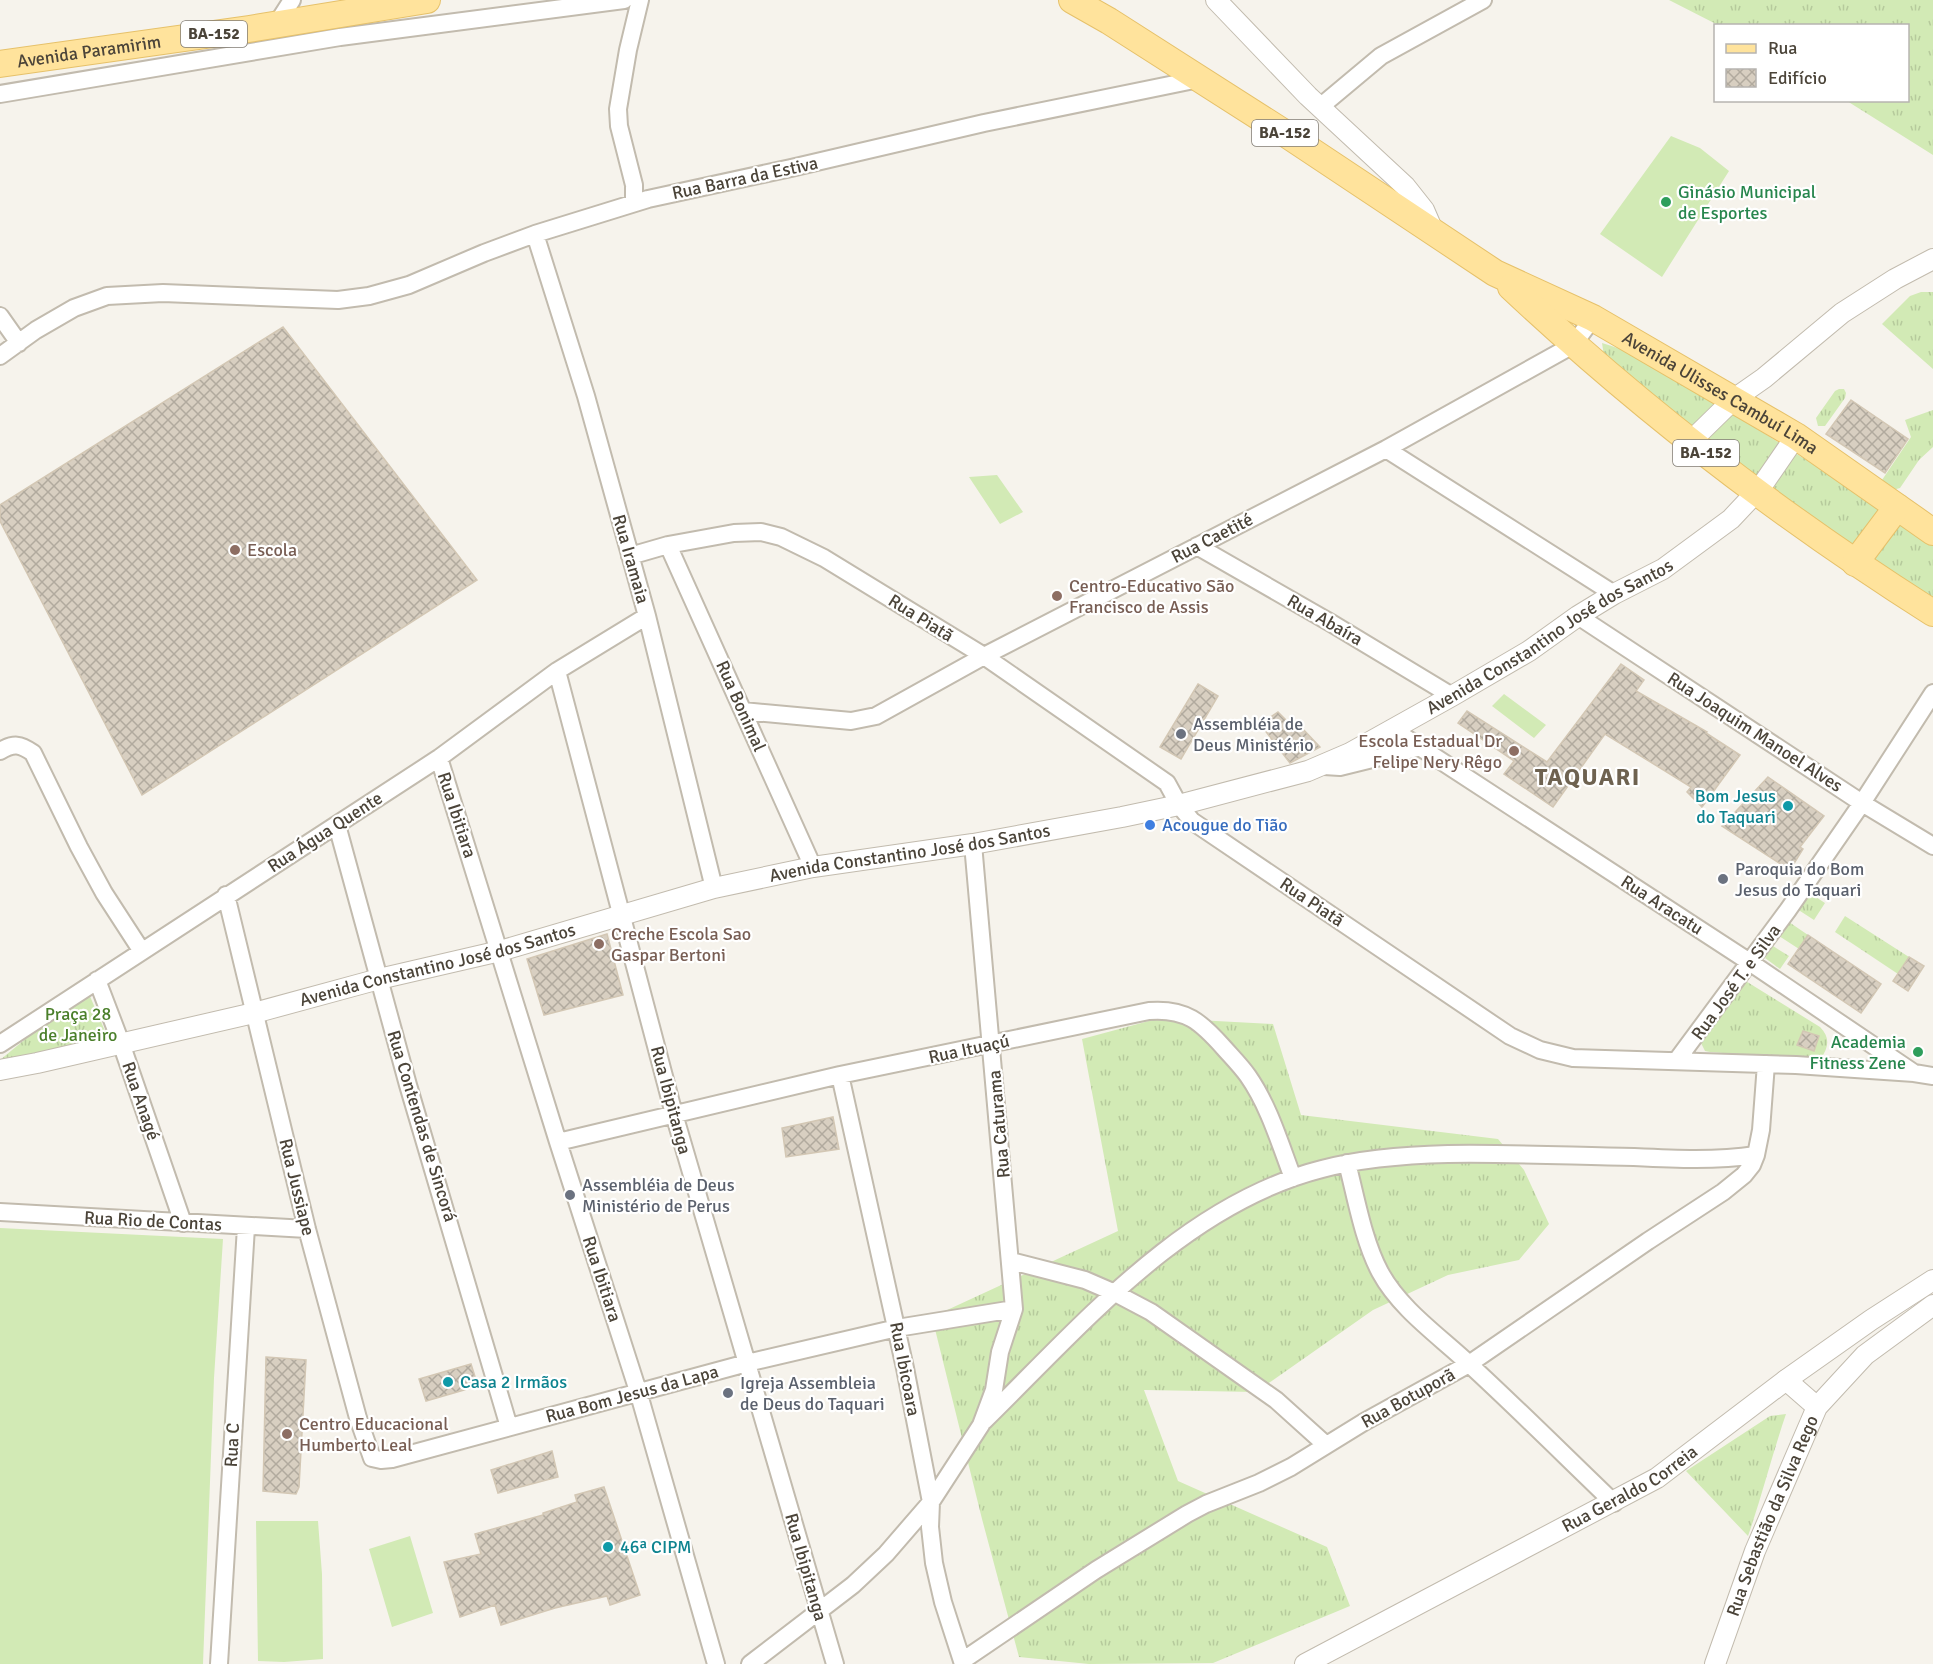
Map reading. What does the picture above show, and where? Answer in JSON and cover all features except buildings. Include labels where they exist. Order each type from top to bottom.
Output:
[{"type":"main road","name":"Avenida Paramirim","points":[[0,64],[231,43],[276,25],[427,0]]},
{"type":"main road","name":"Avenida Ulisses Cambuí Lima","points":[[1072,0],[1109,21],[1286,134],[1495,273],[1593,318],[1734,399],[1796,436],[1933,532]]},
{"type":"main road","name":"Avenida Ulisses Cambuí Lima","points":[[1495,273],[1573,345],[1756,493],[1855,563],[1933,613]]},
{"type":"main road","points":[[1855,563],[1897,507]]},
{"type":"street","points":[[276,25],[292,0]]},
{"type":"street","points":[[0,94],[231,43],[352,35],[624,0]]},
{"type":"street","points":[[634,203],[634,185],[619,126],[618,109],[628,50],[640,0]]},
{"type":"street","points":[[1216,0],[1320,107],[1405,186],[1424,210],[1434,233]]},
{"type":"street","points":[[1320,107],[1381,56],[1483,0]]},
{"type":"street","name":"Rua Barra da Estiva","points":[[0,356],[74,308],[107,296],[163,293],[338,300],[369,296],[409,285],[535,234],[634,203],[984,123],[1199,79]]},
{"type":"street","name":"Rua Iramaia","points":[[535,234],[586,396],[648,616],[714,888]]},
{"type":"street","points":[[1691,441],[1734,399],[1764,378],[1842,313],[1895,279],[1933,260]]},
{"type":"street","points":[[0,316],[19,343]]},
{"type":"street","name":"Rua Caetité","points":[[743,711],[851,721],[876,716],[984,656],[1386,449],[1573,345],[1593,318]]},
{"type":"street","name":"Avenida Constantino José dos Santos","points":[[0,1070],[254,1013],[379,979],[500,951],[714,888],[813,867],[973,844],[1122,817],[1289,778],[1323,766],[1452,696],[1529,651],[1614,594],[1663,569],[1731,519],[1776,468],[1796,436]]},
{"type":"street","points":[[1386,449],[1614,594]]},
{"type":"street","name":"Rua Piatã","points":[[630,556],[668,545],[734,532],[761,532],[781,537],[824,558],[984,656],[1167,783],[1179,805],[1192,821],[1510,1036],[1540,1050],[1573,1058],[1677,1060],[1914,1073]]},
{"type":"street","name":"Rua Bonimal","points":[[668,545],[813,867]]},
{"type":"street","name":"Rua Abaíra","points":[[1197,546],[1452,696]]},
{"type":"street","name":"Rua Água Quente","points":[[0,1044],[439,758],[557,671],[648,616]]},
{"type":"street","name":"Rua Joaquim Manoel Alves","points":[[1578,616],[1933,846]]},
{"type":"street","name":"Rua Ibipitanga","points":[[557,671],[674,1114],[835,1664]]},
{"type":"street","name":"Rua José T. e Silva","points":[[1677,1060],[1751,963],[1862,802],[1933,693]]},
{"type":"street","name":"Rua Aracatu","points":[[1392,729],[1751,963],[1914,1073],[1933,1076]]},
{"type":"street","points":[[0,751],[16,744],[33,753],[104,893],[141,950]]},
{"type":"street","points":[[1323,766],[1340,767],[1421,747]]},
{"type":"street","name":"Rua Ibitiara","points":[[439,758],[638,1391],[716,1664]]},
{"type":"street","name":"Rua Contendas de Sincorá","points":[[337,825],[408,1085],[509,1427]]},
{"type":"street","name":"Rua Caturama","points":[[973,844],[1014,1309]]},
{"type":"street","name":"Rua Jussiape","points":[[226,895],[307,1229],[370,1454],[376,1460],[392,1459]]},
{"type":"street","name":"Rua Anagé","points":[[96,980],[121,1043],[183,1222]]},
{"type":"street","name":"Rua Ituaçú","points":[[558,1142],[840,1075],[1149,1011],[1178,1012],[1192,1017],[1208,1030],[1248,1076],[1262,1100],[1293,1178]]},
{"type":"street","name":"Rua Botuporã","points":[[962,1663],[1096,1570],[1187,1514],[1292,1467],[1326,1445],[1469,1364],[1723,1192],[1744,1175],[1752,1166],[1756,1155],[1761,1130],[1766,1064]]},
{"type":"street","name":"Rua Ibicoara","points":[[840,1075],[897,1328],[931,1502],[930,1527],[934,1563],[943,1602],[962,1663]]},
{"type":"street","points":[[750,1664],[820,1612],[886,1554],[931,1502],[981,1425],[1115,1293],[1199,1225],[1243,1199],[1293,1178],[1379,1157],[1449,1154],[1711,1159],[1756,1155]]},
{"type":"street","points":[[1347,1163],[1370,1249],[1391,1291],[1614,1503]]},
{"type":"street","name":"Rua Rio de Contas","points":[[0,1212],[307,1229]]},
{"type":"street","name":"Rua C","points":[[219,1664],[246,1227]]},
{"type":"street","points":[[1011,1261],[1085,1280],[1151,1312],[1276,1400],[1326,1445]]},
{"type":"street","name":"Rua Geraldo Correia","points":[[1305,1664],[1614,1503],[1666,1472],[1786,1380],[1933,1280]]},
{"type":"street","points":[[1817,1407],[1865,1355],[1933,1305]]},
{"type":"street","points":[[981,1425],[993,1390],[1000,1352],[1014,1309]]},
{"type":"street","name":"Rua Bom Jesus da Lapa","points":[[392,1459],[638,1391],[747,1364],[897,1328],[1014,1309]]},
{"type":"street","name":"Rua Sebastião da Silva Rego","points":[[1715,1664],[1755,1551],[1817,1407],[1786,1380]]},
{"type":"green space","points":[[1669,0],[1933,0],[1933,155],[1849,102],[1909,102],[1909,24],[1716,24]]},
{"type":"green space","name":"Ginásio Municipal de Esportes","points":[[1671,136],[1700,148],[1729,171],[1662,277],[1600,234]]},
{"type":"green space","points":[[1921,292],[1933,292],[1933,369],[1882,324],[1910,296]]},
{"type":"green space","points":[[1602,343],[1618,348],[1664,370],[1933,542],[1933,603],[1801,518],[1604,356]]},
{"type":"green space","points":[[1844,389],[1845,398],[1825,426],[1818,426],[1816,418],[1835,391]]},
{"type":"green space","points":[[1933,410],[1933,447],[1919,460],[1900,488],[1893,490],[1882,480],[1911,437],[1905,420]]},
{"type":"green space","points":[[997,475],[1023,512],[1000,524],[969,477]]},
{"type":"green space","points":[[1504,694],[1546,725],[1534,738],[1492,706]]},
{"type":"green space","points":[[1808,892],[1825,903],[1814,920],[1797,909]]},
{"type":"green space","points":[[1845,916],[1909,957],[1898,974],[1835,932]]},
{"type":"green space","points":[[1789,922],[1808,935],[1799,949],[1779,936]]},
{"type":"green space","points":[[1773,946],[1789,956],[1780,969],[1765,958]]},
{"type":"green space","points":[[1744,980],[1820,1027],[1826,1035],[1827,1042],[1826,1050],[1821,1058],[1816,1060],[1705,1051],[1701,1043],[1703,1038]]},
{"type":"green space","name":"Praça 28 de Janeiro","points":[[89,994],[108,1038],[0,1060],[52,1017]]},
{"type":"green space","points":[[1160,1018],[1273,1024],[1301,1115],[1498,1139],[1524,1170],[1549,1224],[1519,1260],[1448,1275],[1373,1310],[1256,1392],[1144,1390],[1178,1481],[1327,1547],[1350,1606],[1213,1663],[1089,1664],[1019,1657],[932,1317],[1118,1231],[1082,1039]]},
{"type":"green space","points":[[0,1228],[223,1239],[214,1378],[203,1664],[0,1664]]},
{"type":"green space","points":[[1786,1414],[1748,1536],[1686,1471],[1770,1416]]},
{"type":"green space","points":[[256,1521],[318,1521],[322,1574],[323,1659],[258,1661]]},
{"type":"green space","points":[[410,1536],[433,1613],[392,1627],[369,1549]]},
{"type":"place","name":"Ginásio Municipal de Esportes","points":[[1666,202]]},
{"type":"place","name":"Escola","points":[[235,550]]},
{"type":"place","name":"Centro-Educativo São Francisco de Assis","points":[[1057,596]]},
{"type":"place","name":"Assembléia de Deus Ministério","points":[[1181,734]]},
{"type":"place","name":"Escola Estadual Dr Felipe Nery Rêgo","points":[[1514,751]]},
{"type":"place","name":"Bom Jesus do Taquari","points":[[1788,806]]},
{"type":"place","name":"Acougue do Tião","points":[[1150,825]]},
{"type":"place","name":"Paroquia do Bom Jesus do Taquari","points":[[1723,879]]},
{"type":"place","name":"Creche Escola Sao Gaspar Bertoni","points":[[599,944]]},
{"type":"place","name":"Academia Fitness Zene","points":[[1918,1052]]},
{"type":"place","name":"Assembléia de Deus Ministério de Perus","points":[[570,1195]]},
{"type":"place","name":"Casa 2 Irmãos","points":[[448,1382]]},
{"type":"place","name":"Igreja Assembleia de Deus do Taquari","points":[[728,1393]]},
{"type":"place","name":"Centro Educacional Humberto Leal","points":[[287,1434]]},
{"type":"place","name":"46ª CIPM","points":[[608,1547]]},
{"type":"district","name":"TAQUARI","points":[[1588,777]]}]
